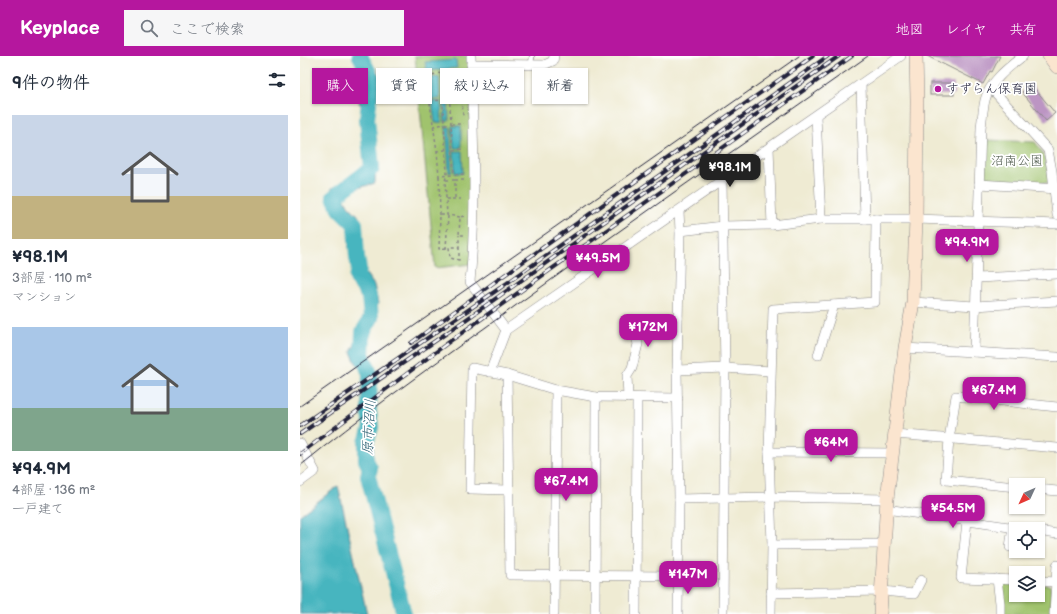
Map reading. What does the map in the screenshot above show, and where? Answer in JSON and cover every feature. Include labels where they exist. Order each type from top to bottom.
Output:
[{"type":"street","points":[[506,330],[470,282],[474,235],[474,149],[471,60],[532,61],[544,65],[553,61],[554,56]]},
{"type":"street","points":[[490,372],[506,330],[901,56]]},
{"type":"street","points":[[880,614],[887,504],[905,348],[913,302],[916,218],[916,56]]},
{"type":"street","points":[[974,352],[981,128],[985,99],[991,88],[1002,74],[1023,56]]},
{"type":"street","points":[[1049,56],[1057,67]]},
{"type":"street","points":[[861,84],[865,219]]},
{"type":"street","points":[[991,88],[1053,155],[1057,215]]},
{"type":"street","points":[[816,116],[821,219]]},
{"type":"street","points":[[769,148],[772,225]]},
{"type":"street","points":[[722,181],[725,368],[723,614]]},
{"type":"street","points":[[979,184],[1056,189]]},
{"type":"street","points":[[678,211],[680,231],[677,370],[679,498],[678,614]]},
{"type":"street","points":[[680,231],[723,226],[772,225],[821,219],[916,218],[1057,224]]},
{"type":"street","points":[[771,614],[772,545],[769,452],[770,371],[773,309],[875,302],[876,219]]},
{"type":"street","points":[[977,278],[1057,274]]},
{"type":"street","points":[[913,302],[975,306],[1057,302]]},
{"type":"street","points":[[818,355],[834,305]]},
{"type":"street","points":[[636,614],[633,398],[627,376],[632,368],[638,344],[632,322],[678,318]]},
{"type":"street","points":[[905,348],[1057,357]]},
{"type":"street","points":[[508,490],[470,489],[472,368],[556,390],[596,397],[678,398]]},
{"type":"street","points":[[677,370],[725,368],[770,371]]},
{"type":"street","points":[[507,376],[510,575],[678,576]]},
{"type":"street","points":[[554,614],[556,390]]},
{"type":"street","points":[[1009,486],[946,480],[949,439],[956,396],[1057,407]]},
{"type":"street","points":[[595,614],[596,397]]},
{"type":"street","points":[[895,434],[1057,448]]},
{"type":"street","points":[[300,443],[316,471],[300,482]]},
{"type":"street","points":[[769,452],[893,453]]},
{"type":"street","points":[[1045,490],[1057,491]]},
{"type":"street","points":[[679,498],[770,497],[887,504],[948,518],[1009,527]]},
{"type":"street","points":[[948,518],[952,504]]},
{"type":"street","points":[[967,521],[961,578],[1009,580]]},
{"type":"street","points":[[1045,532],[1057,534]]},
{"type":"street","points":[[772,545],[884,544]]},
{"type":"street","points":[[1054,614],[1057,565]]},
{"type":"street","points":[[997,579],[1000,614]]},
{"type":"street","points":[[771,593],[882,591],[914,594],[920,580]]},
{"type":"street","points":[[1045,581],[1056,582]]},
{"type":"path","points":[[430,104],[439,176],[439,249],[458,247]]},
{"type":"path","points":[[443,104],[447,215],[446,248]]},
{"type":"path","points":[[450,104],[454,175]]},
{"type":"path","points":[[462,104],[463,117]]},
{"type":"path","points":[[433,126],[444,124],[463,124]]},
{"type":"path","points":[[464,146],[464,155]]},
{"type":"path","points":[[453,150],[464,149]]},
{"type":"path","points":[[437,151],[445,150]]},
{"type":"path","points":[[445,180],[465,181],[464,168]]},
{"type":"path","points":[[439,176],[464,174]]},
{"type":"path","points":[[455,180],[455,199]]},
{"type":"path","points":[[446,199],[464,199],[464,205]]},
{"type":"path","points":[[440,215],[464,217],[464,211]]},
{"type":"path","points":[[449,247],[450,258],[459,260],[458,247],[460,217]]},
{"type":"path","points":[[459,235],[474,235]]},
{"type":"green space","points":[[415,56],[470,56],[470,68],[440,68],[440,104],[470,104],[472,264],[435,268],[420,104],[432,104],[432,68],[416,68]]},
{"type":"green space","name":"沼南公園","points":[[986,140],[1035,142],[1045,160],[1050,180],[1047,183],[987,180],[984,177]]},
{"type":"green space","points":[[1002,583],[1009,584],[1009,602],[1045,602],[1045,585],[1049,585],[1051,588],[1051,614],[1002,614],[1000,587]]},
{"type":"water","points":[[355,56],[364,56],[370,67],[368,102],[368,68],[362,68]]},
{"type":"water","points":[[456,60],[457,68],[440,68],[440,70],[432,70],[432,68],[426,68],[425,62]]},
{"type":"water","points":[[439,77],[440,99],[432,99],[432,78]]},
{"type":"water","points":[[432,101],[440,102],[441,104],[442,122],[435,123]]},
{"type":"water","points":[[368,102],[372,112],[376,154],[375,183],[342,193],[348,205],[358,215],[363,238],[361,267],[374,285],[378,303],[368,333],[360,350],[371,366],[367,371],[356,363],[351,352],[374,307],[368,285],[352,265],[349,246],[354,236],[352,218],[349,213],[335,204],[331,195],[332,188],[367,175],[368,120],[363,107],[360,104],[368,104]]},
{"type":"water","points":[[444,104],[448,104],[449,121],[445,122]]},
{"type":"water","points":[[446,126],[450,127],[452,172],[449,173]]},
{"type":"water","points":[[452,126],[461,126],[461,148],[454,148]]},
{"type":"water","points":[[454,151],[462,151],[463,173],[455,173]]},
{"type":"water","points":[[338,486],[367,614],[300,614],[300,515]]},
{"type":"building","points":[[927,56],[1000,56],[992,72],[990,71],[983,84]]},
{"type":"building","points":[[930,83],[954,83],[954,95],[930,95]]},
{"type":"building","points":[[1031,84],[1055,113],[1046,121],[1022,92]]},
{"type":"waterway","name":"原市沼川","points":[[360,56],[372,78],[367,119],[372,168],[334,197],[340,209],[355,224],[359,269],[357,278],[369,296],[371,318],[363,332],[362,354],[370,374],[369,411],[371,427],[366,443],[366,460],[370,468],[368,476],[404,614]]},
{"type":"tram line","points":[[300,406],[799,56]]},
{"type":"tram line","points":[[300,466],[369,412],[439,361],[628,225],[868,56]]},
{"type":"railway","points":[[411,343],[813,56]]},
{"type":"railway","points":[[300,426],[500,288],[828,56]]},
{"type":"railway","points":[[300,434],[454,328],[839,56]]},
{"type":"railway","points":[[300,454],[453,339],[852,56]]},
{"type":"place","name":"すずらん保育園","points":[[938,89]]}]
